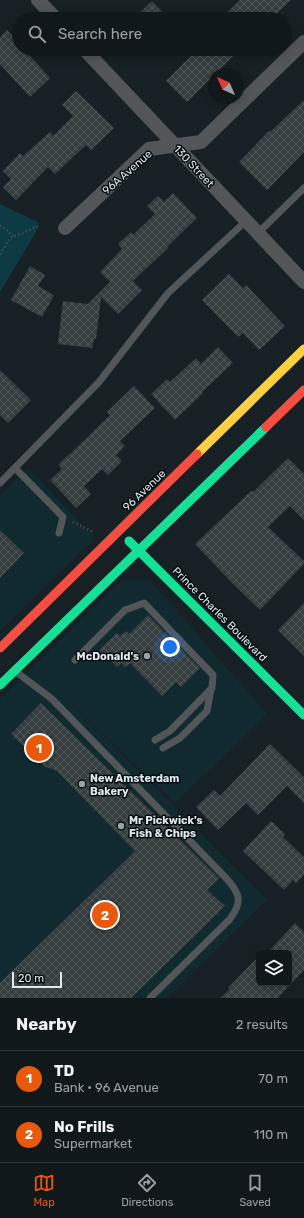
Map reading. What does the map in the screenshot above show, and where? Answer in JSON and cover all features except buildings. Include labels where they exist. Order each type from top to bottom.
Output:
[{"type":"main road","name":"96 Avenue","points":[[1,646],[304,350]]},
{"type":"main road","points":[[0,685],[304,390]]},
{"type":"main road","name":"Prince Charles Boulevard","points":[[119,531],[304,715]]},
{"type":"street","points":[[38,0],[49,12]]},
{"type":"street","name":"96A Avenue","points":[[292,54],[304,42]]},
{"type":"street","name":"130 Street","points":[[91,56],[304,282]]},
{"type":"street","name":"96A Avenue","points":[[66,228],[150,149],[201,142],[290,56]]},
{"type":"lane","points":[[258,233],[304,188]]},
{"type":"lane","points":[[0,483],[99,382],[168,293],[246,221]]},
{"type":"lane","points":[[15,468],[63,517],[59,533]]},
{"type":"lane","points":[[75,660],[125,610],[144,603],[213,675],[207,711],[180,738],[163,748]]},
{"type":"lane","points":[[15,671],[52,699],[222,873],[235,889],[239,900],[237,909],[230,918],[150,998]]},
{"type":"lane","points":[[155,740],[170,731],[212,688]]},
{"type":"path","points":[[0,226],[5,228],[13,236]]},
{"type":"path","points":[[0,254],[10,238],[39,226]]},
{"type":"path","points":[[63,517],[93,532]]},
{"type":"shaded area","points":[[0,204],[38,222],[36,232],[0,292]]},
{"type":"shaded area","points":[[28,468],[95,538],[0,631],[0,495]]},
{"type":"shaded area","points":[[122,580],[150,580],[267,714],[175,803],[61,693],[267,900],[167,998],[0,998],[0,699]]},
{"type":"traffic: fast","points":[[0,685],[266,427]]},
{"type":"traffic: fast","points":[[129,541],[304,715]]},
{"type":"traffic: slow","points":[[197,454],[304,349]]},
{"type":"traffic: jam","points":[[266,427],[304,390]]},
{"type":"traffic: jam","points":[[0,648],[197,454]]},
{"type":"place","name":"McDonald's","points":[[147,656]]},
{"type":"place","name":"TD","points":[[39,748]]},
{"type":"place","name":"New Amsterdam Bakery","points":[[82,784]]},
{"type":"place","name":"Mr Pickwick's Fish & Chips","points":[[121,826]]},
{"type":"place","name":"No Frills","points":[[105,915]]}]
